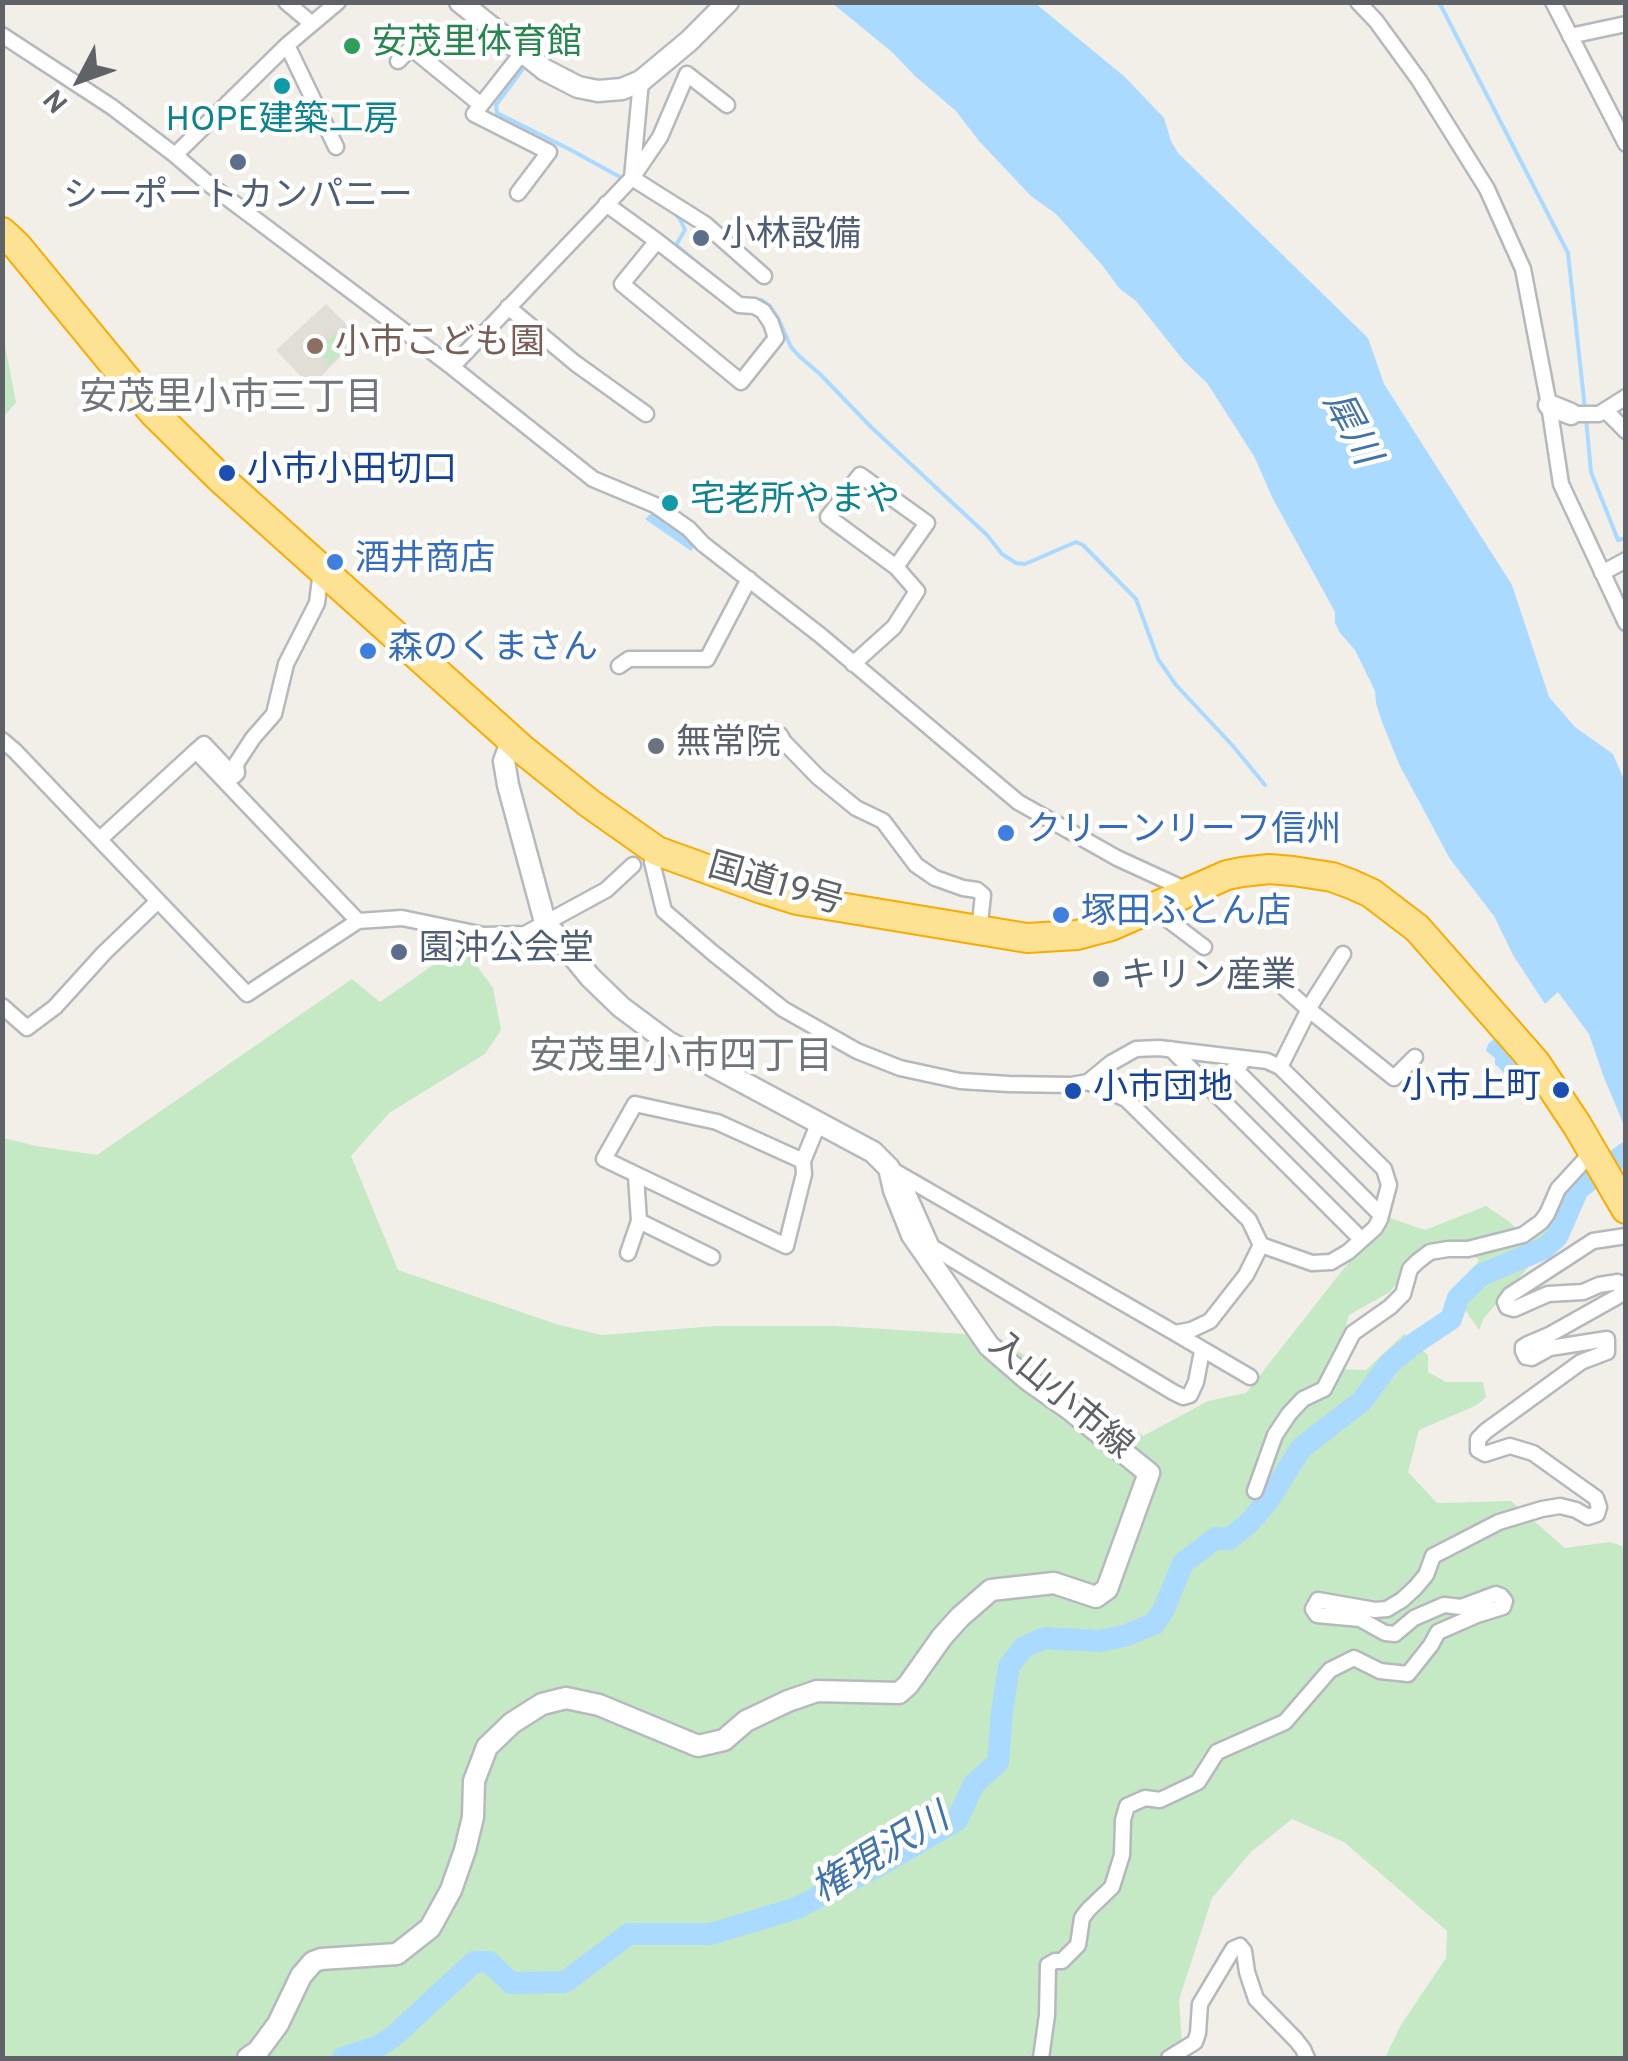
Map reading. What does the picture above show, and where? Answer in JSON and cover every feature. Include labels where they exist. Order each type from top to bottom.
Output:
[{"type":"highway","name":"国道19号","points":[[2,232],[154,412],[221,479],[512,740],[590,803],[645,858],[797,900],[1026,938],[1077,934],[1111,926],[1227,875],[1270,869],[1332,877],[1372,893],[1418,928],[1473,989],[1535,1062],[1626,1209]]},
{"type":"main road","points":[[460,2],[560,79],[578,88],[598,91],[641,82],[728,2]]},
{"type":"main road","points":[[1549,405],[1571,414]]},
{"type":"main road","points":[[512,740],[504,762],[508,786],[546,922],[590,976],[668,1042],[873,1152],[898,1174]]},
{"type":"main road","name":"入山小市線","points":[[248,2058],[258,2052],[278,2024],[300,1976],[313,1962],[397,1954],[430,1928],[451,1890],[465,1850],[473,1817],[474,1781],[487,1747],[512,1723],[542,1704],[566,1698],[599,1705],[698,1746],[724,1740],[746,1720],[817,1691],[899,1694],[942,1637],[991,1590],[1054,1583],[1096,1596],[1108,1589],[1149,1474],[989,1346],[912,1236],[894,1190],[898,1174]]},
{"type":"street","points":[[286,2],[311,24]]},
{"type":"street","points":[[175,155],[287,45],[338,2]]},
{"type":"street","points":[[1358,2],[1418,80],[1487,188],[1524,269],[1561,484],[1626,623]]},
{"type":"street","points":[[1376,21],[1384,2]]},
{"type":"street","points":[[1553,2],[1626,144]]},
{"type":"street","points":[[1570,36],[1626,24]]},
{"type":"street","points":[[2,36],[98,97],[452,367],[592,480],[655,505],[689,529],[1018,802],[1185,893]]},
{"type":"street","points":[[287,45],[336,147]]},
{"type":"street","points":[[398,61],[411,48],[481,106]]},
{"type":"street","points":[[518,193],[548,152],[474,114],[522,53]]},
{"type":"street","points":[[452,367],[632,178],[660,138],[687,74],[727,105]]},
{"type":"street","points":[[632,178],[641,82]]},
{"type":"street","points":[[632,178],[705,224],[764,276]]},
{"type":"street","points":[[606,204],[657,240],[739,305],[763,311],[776,338],[742,382],[622,284],[657,240]]},
{"type":"street","points":[[508,308],[646,414]]},
{"type":"street","points":[[1571,414],[1602,412],[1626,397]]},
{"type":"street","points":[[1602,412],[1626,431]]},
{"type":"street","points":[[854,664],[894,627],[917,592],[896,567],[828,517],[860,475],[927,523],[896,567]]},
{"type":"street","points":[[1602,574],[1626,560]]},
{"type":"street","points":[[100,839],[204,744],[234,776],[237,773],[236,764],[274,714],[286,664],[317,603],[321,571]]},
{"type":"street","points":[[620,666],[629,659],[706,659],[750,579]]},
{"type":"street","points":[[780,735],[818,777],[856,808],[883,820],[916,865],[935,878],[983,895],[979,932]]},
{"type":"street","points":[[2,740],[247,994],[358,922],[402,918],[484,935],[525,934],[606,890],[645,858],[652,862],[664,911],[782,1009],[858,1051],[900,1068],[960,1081],[1025,1086],[1088,1082],[1126,1099],[1248,1220],[1261,1246],[1312,1264],[1330,1262],[1348,1252],[1375,1228],[1389,1185],[1384,1169],[1280,1066],[1266,1061],[1241,1064],[1171,1050],[1136,1050],[1111,1063],[1088,1082]]},
{"type":"street","points":[[196,751],[358,922]]},
{"type":"street","points":[[2,1006],[26,1028],[55,1007],[157,902]]},
{"type":"street","points":[[1158,906],[1167,919],[1204,947]]},
{"type":"street","points":[[1280,1066],[1342,954]]},
{"type":"street","points":[[1269,974],[1394,1078],[1415,1057]]},
{"type":"street","points":[[1171,1050],[1361,1239]]},
{"type":"street","points":[[1209,1087],[1241,1064]]},
{"type":"street","points":[[1241,1064],[1381,1215]]},
{"type":"street","points":[[802,1161],[718,1122],[635,1104],[604,1159],[786,1246],[804,1174],[802,1161],[819,1122]]},
{"type":"street","points":[[1254,1491],[1274,1435],[1303,1400],[1324,1389],[1353,1332],[1403,1294],[1410,1269],[1417,1262],[1430,1252],[1468,1250],[1523,1235],[1547,1214],[1570,1172],[1597,1163]]},
{"type":"street","points":[[898,1174],[1250,1377]]},
{"type":"street","points":[[898,1174],[932,1247],[1173,1392],[1183,1397],[1190,1394],[1202,1351]]},
{"type":"street","points":[[628,1253],[638,1221],[636,1176]]},
{"type":"street","points":[[638,1221],[712,1256]]},
{"type":"street","points":[[1041,2058],[1048,1965],[1062,1960],[1078,1945],[1082,1918],[1112,1887],[1122,1856],[1127,1806],[1145,1798],[1160,1800],[1198,1782],[1217,1752],[1285,1722],[1330,1670],[1354,1658],[1380,1670],[1408,1674],[1438,1632],[1503,1607],[1505,1601],[1496,1594],[1461,1606],[1444,1605],[1414,1618],[1395,1634],[1385,1633],[1360,1619],[1317,1614],[1313,1609],[1318,1600],[1387,1609],[1415,1588],[1426,1575],[1433,1556],[1498,1522],[1560,1506],[1588,1517],[1597,1514],[1596,1498],[1533,1453],[1510,1446],[1484,1454],[1478,1450],[1478,1439],[1581,1362],[1607,1352],[1607,1340],[1550,1348],[1532,1358],[1523,1351],[1528,1344],[1622,1294],[1624,1287],[1618,1282],[1583,1292],[1548,1294],[1514,1309],[1507,1307],[1510,1296],[1593,1241],[1626,1236]]},
{"type":"street","points":[[1175,1333],[1210,1321],[1246,1275],[1261,1246]]},
{"type":"street","points":[[1169,2058],[1195,2042],[1200,2004],[1233,1950],[1240,1946],[1256,1998],[1296,2040],[1307,2058]]},
{"type":"shaded area","name":"小市こども園","points":[[326,304],[359,337],[311,387],[276,350]]},
{"type":"green space","points":[[344,325],[357,337],[330,364],[317,351]]},
{"type":"green space","points":[[3,335],[16,402],[2,418]]},
{"type":"green space","points":[[462,945],[493,988],[501,1030],[485,1054],[389,1113],[351,1156],[398,1270],[559,1325],[602,1335],[716,1326],[835,1326],[996,1336],[1143,1436],[1208,1401],[1246,1393],[1345,1267],[1390,1218],[1425,1230],[1486,1206],[1510,1222],[1528,1242],[1566,1196],[1580,1208],[1484,1318],[1479,1330],[1453,1292],[1479,1261],[1463,1241],[1427,1244],[1390,1292],[1349,1315],[1335,1369],[1366,1370],[1404,1334],[1428,1355],[1428,1372],[1446,1382],[1483,1382],[1486,1397],[1477,1405],[1419,1430],[1408,1472],[1437,1503],[1511,1501],[1565,1548],[1610,1542],[1625,1547],[1625,2058],[1385,2058],[1401,2025],[1446,1958],[1447,1931],[1344,1842],[1292,1819],[1251,1852],[1212,1898],[1179,2000],[1183,2058],[3,2058],[3,1138],[97,1155],[352,979],[380,1002]]},
{"type":"water","name":"犀川","points":[[832,3],[1035,3],[1125,77],[1164,118],[1178,153],[1368,338],[1384,384],[1512,585],[1549,697],[1575,727],[1613,754],[1625,782],[1625,1128],[1589,1034],[1558,992],[1545,1004],[1513,955],[1494,916],[1450,859],[1399,764],[1382,722],[1375,691],[1355,650],[1340,633],[1335,612],[1254,456],[1207,383],[1056,214],[1031,196],[956,111]]},
{"type":"water","points":[[650,514],[691,540],[695,546],[691,551],[645,519]]},
{"type":"water","points":[[1502,1037],[1524,1066],[1519,1076],[1505,1074],[1486,1051],[1488,1044]]},
{"type":"waterway","points":[[1439,2],[1568,253],[1585,409]]},
{"type":"waterway","points":[[522,70],[496,105],[497,113],[622,178]]},
{"type":"waterway","points":[[672,210],[685,230],[676,245],[717,279]]},
{"type":"waterway","points":[[754,300],[770,306],[799,356],[987,535],[1002,554],[1025,564],[1076,542],[1083,545],[1136,599],[1158,659],[1176,685],[1265,785]]},
{"type":"waterway","points":[[1586,418],[1591,472],[1618,540],[1626,538]]},
{"type":"waterway","name":"権現沢川","points":[[343,2058],[377,2047],[394,2036],[474,1962],[489,1962],[511,1983],[565,1982],[629,1934],[711,1934],[797,1908],[957,1820],[974,1784],[998,1762],[1009,1666],[1024,1647],[1045,1638],[1100,1641],[1154,1624],[1183,1563],[1216,1538],[1229,1539],[1249,1523],[1268,1501],[1301,1448],[1362,1401],[1389,1364],[1451,1319],[1458,1298],[1481,1275],[1545,1248],[1557,1237],[1578,1189],[1626,1153]]},
{"type":"place","name":"安茂里体育館","points":[[352,46]]},
{"type":"place","name":"HOPE建築工房","points":[[282,86]]},
{"type":"place","name":"シーポートカンパニー","points":[[238,162]]},
{"type":"place","name":"小林設備","points":[[701,238]]},
{"type":"place","name":"小市こども園","points":[[315,346]]},
{"type":"place","name":"小市小田切口","points":[[227,473]]},
{"type":"place","name":"宅老所やまや","points":[[670,503]]},
{"type":"place","name":"酒井商店","points":[[335,562]]},
{"type":"place","name":"森のくまさん","points":[[368,651]]},
{"type":"place","name":"無常院","points":[[656,746]]},
{"type":"place","name":"クリーンリーフ信州","points":[[1006,833]]},
{"type":"place","name":"塚田ふとん店","points":[[1061,915]]},
{"type":"place","name":"園沖公会堂","points":[[399,952]]},
{"type":"place","name":"キリン産業","points":[[1101,979]]},
{"type":"place","name":"小市上町","points":[[1561,1090]]},
{"type":"place","name":"小市団地","points":[[1073,1091]]},
{"type":"district","name":"安茂里小市三丁目","points":[[231,401]]},
{"type":"district","name":"安茂里小市四丁目","points":[[681,1060]]}]
